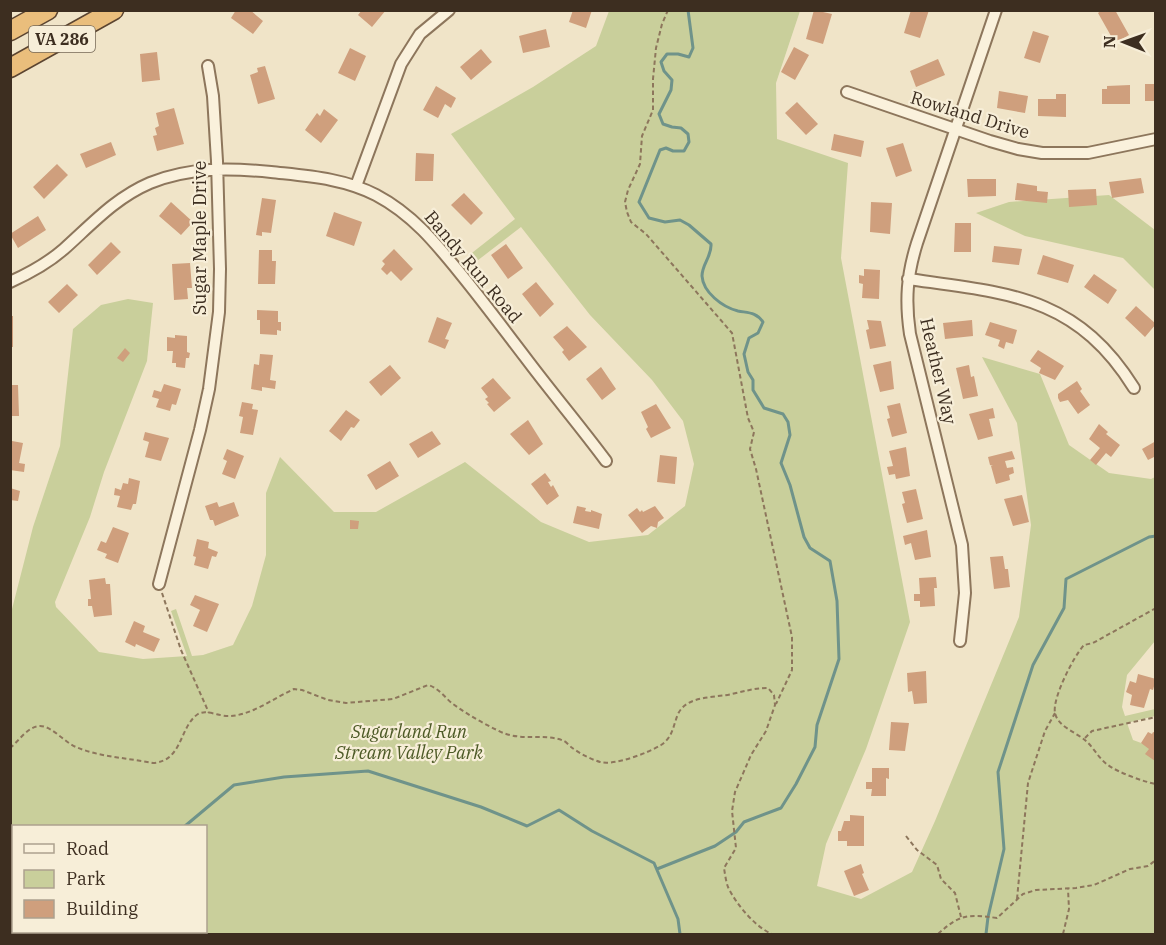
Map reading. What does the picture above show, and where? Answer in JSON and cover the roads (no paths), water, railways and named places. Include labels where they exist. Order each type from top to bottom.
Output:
[{"type":"highway","name":"VA 286","points":[[10,31],[48,10]]},
{"type":"highway","name":"VA 286","points":[[10,68],[114,10]]},
{"type":"street","points":[[356,186],[401,64],[420,34],[449,10]]},
{"type":"street","name":"Heather Way","points":[[960,641],[965,592],[962,545],[910,334],[908,279],[917,243],[996,10]]},
{"type":"street","name":"Sugar Maple Drive","points":[[159,584],[200,430],[215,350],[220,269],[213,96],[208,66]]},
{"type":"street","name":"Rowland Drive","points":[[847,92],[1018,149],[1042,153],[1088,153],[1155,140]]},
{"type":"street","name":"Bandy Run Road","points":[[10,282],[46,263],[94,219],[132,192],[171,176],[216,169],[243,170],[319,177],[356,186],[395,206],[432,238],[606,461]]},
{"type":"street","points":[[908,279],[1013,295],[1055,311],[1076,324],[1101,346],[1123,371],[1134,388]]},
{"type":"waterway","points":[[657,869],[715,846],[736,832],[744,822],[781,808],[815,747],[817,725],[839,659],[837,601],[830,561],[810,548],[804,537],[790,485],[781,463],[790,435],[788,422],[783,414],[764,408],[753,390],[753,380],[748,372],[744,354],[749,338],[758,333],[763,322],[755,315],[726,306],[714,298],[706,288],[702,272],[711,244],[680,220],[665,222],[649,218],[639,202],[660,150],[666,148],[673,151],[684,151],[689,142],[688,134],[681,128],[663,124],[659,114],[671,90],[672,80],[664,71],[661,62],[667,54],[689,57],[693,48],[688,10]]},
{"type":"waterway","points":[[986,934],[1004,849],[998,772],[1033,665],[1064,608],[1066,579],[1149,537],[1156,536]]},
{"type":"waterway","points":[[186,825],[234,785],[284,777],[368,771],[481,807],[527,826],[559,810],[592,831],[654,863],[678,919],[680,934]]},
{"type":"park label","name":"Sugarland Run Stream Valley Park","points":[[409,742]]}]
